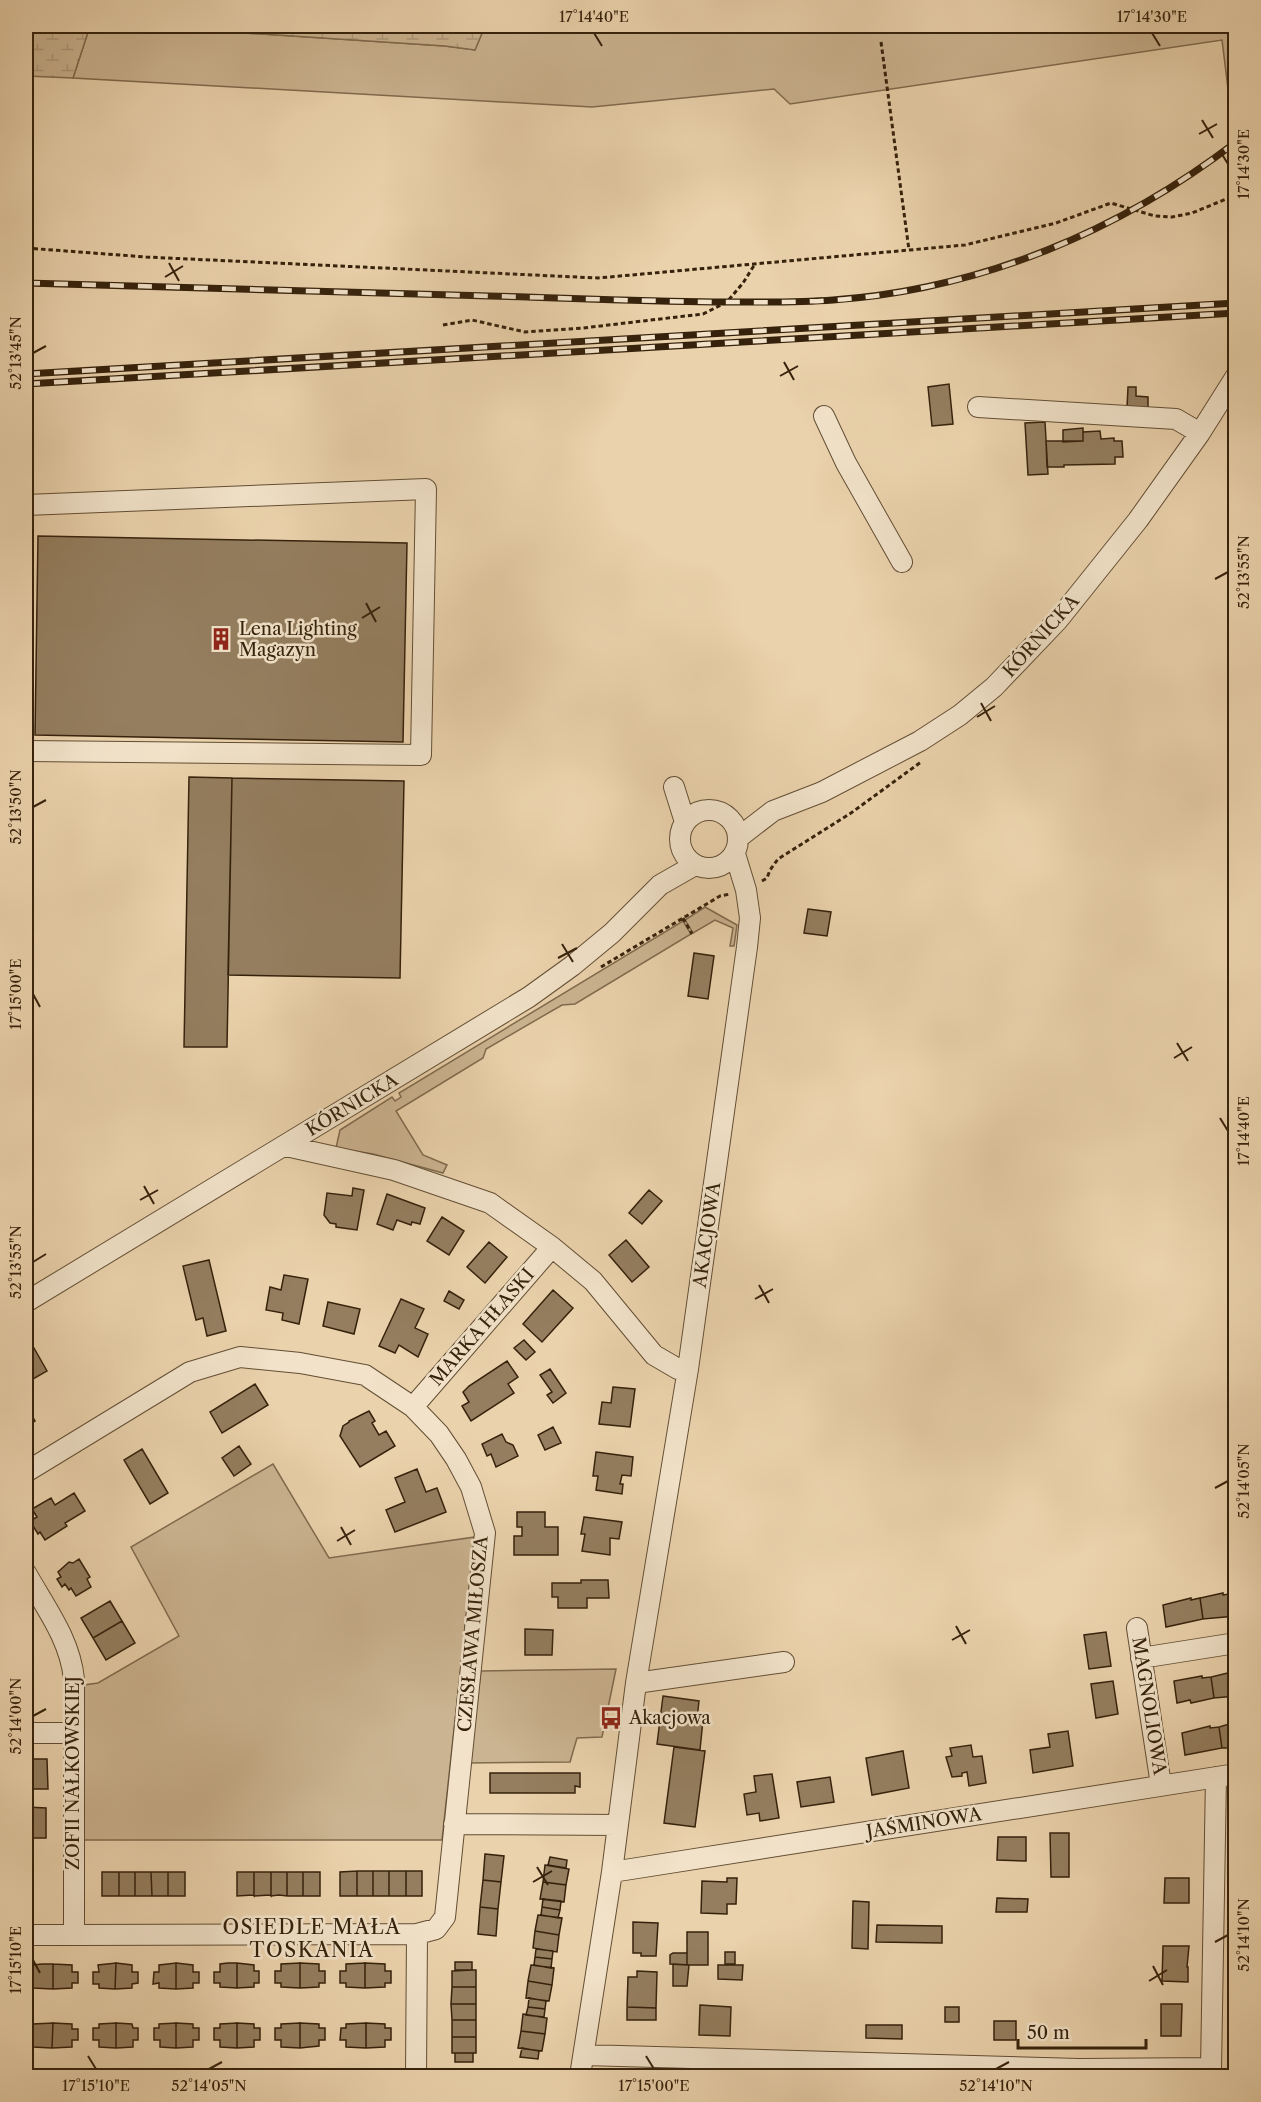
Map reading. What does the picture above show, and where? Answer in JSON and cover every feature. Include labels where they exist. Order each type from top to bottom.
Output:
[{"type":"street","name":"KÓRNICKA","points":[[772,811],[822,792],[920,741],[960,715],[994,687],[1051,628],[1138,520],[1200,433],[1236,376]]},
{"type":"street","points":[[978,407],[1176,419],[1200,433]]},
{"type":"street","points":[[824,416],[846,463],[902,562]]},
{"type":"street","points":[[26,505],[426,489],[421,755],[26,751]]},
{"type":"street","points":[[685,822],[674,787],[701,811]]},
{"type":"street","points":[[737,846],[736,828],[731,820],[724,814],[713,810],[701,811],[692,815],[685,822],[680,839],[686,858],[695,865],[706,868],[717,867],[727,862],[737,846],[772,811]]},
{"type":"street","points":[[724,814],[772,811]]},
{"type":"street","name":"AKACJOWA","points":[[580,2076],[612,1872],[636,1683],[688,1369],[747,947],[750,918],[737,846]]},
{"type":"street","points":[[660,885],[681,848]]},
{"type":"street","points":[[660,885],[695,865]]},
{"type":"street","points":[[717,867],[746,890]]},
{"type":"street","name":"KÓRNICKA","points":[[26,1302],[529,997],[604,940],[660,885]]},
{"type":"street","points":[[286,1146],[394,1170],[490,1203],[552,1247],[593,1281],[654,1355],[678,1369],[688,1369]]},
{"type":"street","name":"MARKA HŁASKI","points":[[413,1407],[552,1247]]},
{"type":"street","name":"CZESŁAWA MIŁOSZA","points":[[26,1472],[190,1372],[240,1357],[300,1363],[365,1375],[413,1407],[439,1434],[471,1487],[485,1533],[446,1917],[436,1929],[417,1935]]},
{"type":"street","name":"ZOFII NAŁKOWSKIEJ","points":[[26,1573],[63,1637],[72,1661],[74,1935]]},
{"type":"street","name":"MAGNOLIOWA","points":[[1137,1628],[1161,1785]]},
{"type":"street","points":[[1142,1658],[1236,1643]]},
{"type":"street","points":[[636,1683],[783,1662]]},
{"type":"street","points":[[26,1733],[74,1733]]},
{"type":"street","name":"JAŚMINOWA","points":[[612,1872],[1236,1774]]},
{"type":"street","points":[[584,2055],[1078,2073],[1211,2068],[1216,1777]]},
{"type":"street","points":[[454,1824],[618,1826]]},
{"type":"street","points":[[26,1935],[417,1935],[416,2076]]},
{"type":"path","points":[[881,42],[909,250]]},
{"type":"path","points":[[26,248],[146,257],[598,278],[965,245],[1056,223],[1111,203],[1155,216],[1172,217],[1192,213],[1236,195]]},
{"type":"path","points":[[442,326],[472,320],[525,332],[583,328],[703,314],[727,302],[755,264]]},
{"type":"path","points":[[683,918],[692,934]]},
{"type":"green space","points":[[26,26],[90,26],[73,78],[26,76]]},
{"type":"green space","points":[[90,26],[139,26],[445,46],[475,50],[485,26],[1236,26],[1235,110],[1231,113],[1222,40],[790,104],[774,89],[592,107],[73,78]]},
{"type":"green space","points":[[139,26],[485,26],[475,50],[445,46]]},
{"type":"green space","points":[[705,907],[737,925],[734,946],[730,946],[733,928],[715,920],[693,933],[685,920]]},
{"type":"green space","points":[[683,921],[691,934],[575,1004],[562,1005],[486,1049],[483,1058],[396,1111],[423,1155],[447,1165],[443,1173],[373,1154],[336,1148],[340,1130],[392,1097],[395,1101],[401,1097],[399,1093]]},
{"type":"green space","points":[[273,1464],[329,1558],[475,1537],[442,1840],[84,1840],[84,1685],[98,1683],[179,1636],[131,1547]]},
{"type":"green space","points":[[616,1669],[602,1737],[577,1738],[570,1762],[469,1763],[481,1671]]},
{"type":"building","points":[[949,384],[953,424],[932,426],[928,387]]},
{"type":"building","points":[[1128,387],[1136,387],[1136,396],[1148,397],[1148,409],[1127,408]]},
{"type":"building","points":[[1045,422],[1048,474],[1028,475],[1025,423]]},
{"type":"building","points":[[1083,428],[1083,441],[1063,442],[1063,430]]},
{"type":"building","points":[[1100,431],[1101,439],[1114,438],[1114,441],[1122,441],[1123,457],[1115,457],[1115,464],[1047,467],[1046,441],[1083,441],[1083,432]]},
{"type":"building","name":"Lena Lighting Magazyn","points":[[38,536],[407,543],[403,742],[35,735]]},
{"type":"building","points":[[189,777],[232,778],[227,1047],[184,1047]]},
{"type":"building","points":[[232,778],[404,781],[400,978],[228,975]]},
{"type":"building","points":[[808,909],[831,912],[827,936],[804,933]]},
{"type":"building","points":[[694,953],[714,956],[708,999],[688,996]]},
{"type":"building","points":[[353,1188],[364,1190],[357,1230],[336,1227],[336,1224],[330,1223],[324,1215],[327,1193],[352,1196]]},
{"type":"building","points":[[649,1190],[662,1201],[642,1224],[629,1213]]},
{"type":"building","points":[[387,1194],[425,1208],[420,1224],[412,1222],[411,1225],[397,1220],[393,1230],[377,1224]]},
{"type":"building","points":[[442,1217],[464,1231],[449,1255],[427,1241]]},
{"type":"building","points":[[626,1240],[649,1267],[632,1282],[609,1255]]},
{"type":"building","points":[[489,1242],[507,1257],[485,1283],[467,1267]]},
{"type":"building","points":[[209,1260],[226,1331],[207,1336],[203,1318],[196,1320],[183,1266]]},
{"type":"building","points":[[284,1275],[308,1279],[299,1324],[282,1320],[283,1313],[266,1310],[270,1287],[281,1290]]},
{"type":"building","points":[[553,1290],[573,1308],[542,1342],[523,1324]]},
{"type":"building","points":[[449,1291],[464,1300],[459,1309],[444,1301]]},
{"type":"building","points":[[401,1299],[424,1309],[415,1328],[428,1334],[418,1357],[399,1345],[395,1353],[379,1346]]},
{"type":"building","points":[[328,1302],[360,1309],[354,1334],[323,1326]]},
{"type":"building","points":[[524,1340],[535,1352],[526,1360],[514,1348]]},
{"type":"building","points":[[30,1341],[47,1371],[26,1383],[26,1344]]},
{"type":"building","points":[[507,1361],[518,1377],[508,1384],[514,1393],[471,1421],[462,1406],[469,1402],[463,1392]]},
{"type":"building","points":[[550,1369],[566,1393],[553,1403],[547,1395],[552,1392],[540,1375]]},
{"type":"building","points":[[255,1384],[268,1405],[222,1433],[210,1412]]},
{"type":"building","points":[[613,1387],[635,1389],[630,1427],[599,1424],[602,1402],[611,1403]]},
{"type":"building","points":[[26,1405],[35,1421],[26,1427]]},
{"type":"building","points":[[369,1411],[375,1421],[372,1423],[379,1435],[386,1431],[395,1446],[360,1467],[340,1436],[343,1426]]},
{"type":"building","points":[[553,1427],[561,1443],[545,1450],[538,1435]]},
{"type":"building","points":[[502,1434],[506,1442],[513,1445],[518,1456],[496,1467],[491,1454],[487,1456],[482,1444]]},
{"type":"building","points":[[239,1446],[251,1464],[234,1476],[222,1458]]},
{"type":"building","points":[[142,1449],[168,1493],[150,1504],[124,1460]]},
{"type":"building","points":[[596,1452],[633,1457],[631,1476],[622,1475],[620,1484],[623,1484],[622,1494],[596,1490],[598,1476],[593,1476]]},
{"type":"building","points":[[417,1469],[426,1492],[437,1488],[446,1512],[395,1532],[386,1510],[405,1502],[395,1478]]},
{"type":"building","points":[[74,1493],[85,1511],[65,1523],[67,1526],[45,1540],[30,1521],[37,1517],[32,1509],[51,1498],[55,1505]]},
{"type":"building","points":[[517,1512],[545,1512],[545,1527],[558,1527],[558,1555],[514,1555],[514,1536],[522,1536],[522,1527],[517,1527]]},
{"type":"building","points":[[584,1517],[622,1522],[619,1539],[610,1538],[610,1555],[582,1551],[585,1534],[581,1534]]},
{"type":"building","points":[[79,1559],[90,1577],[87,1579],[91,1587],[76,1596],[65,1584],[62,1587],[57,1579],[61,1577],[58,1572],[69,1562],[73,1563]]},
{"type":"building","points":[[581,1580],[608,1580],[609,1598],[587,1598],[587,1608],[558,1608],[558,1597],[552,1597],[552,1583],[581,1583]]},
{"type":"building","points":[[1223,1593],[1223,1595],[1236,1593],[1236,1616],[1203,1619],[1200,1598]]},
{"type":"building","points":[[1191,1598],[1191,1600],[1200,1598],[1203,1619],[1166,1627],[1163,1605]]},
{"type":"building","points":[[110,1601],[122,1621],[93,1638],[81,1618]]},
{"type":"building","points":[[122,1621],[135,1643],[106,1660],[93,1638]]},
{"type":"building","points":[[525,1629],[553,1630],[552,1655],[525,1655]]},
{"type":"building","points":[[1106,1632],[1111,1666],[1089,1669],[1084,1635]]},
{"type":"building","points":[[1236,1671],[1236,1696],[1214,1698],[1211,1677]]},
{"type":"building","points":[[1202,1676],[1202,1678],[1211,1677],[1214,1698],[1191,1703],[1190,1700],[1177,1703],[1174,1681]]},
{"type":"building","points":[[1113,1681],[1118,1714],[1096,1718],[1091,1684]]},
{"type":"building","points":[[663,1696],[699,1701],[697,1719],[703,1720],[700,1750],[657,1744]]},
{"type":"building","points":[[1236,1722],[1236,1748],[1222,1748],[1219,1727]]},
{"type":"building","points":[[1210,1726],[1210,1728],[1219,1727],[1222,1748],[1185,1755],[1182,1733]]},
{"type":"building","points":[[1068,1731],[1073,1766],[1033,1773],[1030,1750],[1050,1747],[1048,1734]]},
{"type":"building","points":[[971,1745],[973,1757],[982,1756],[986,1783],[969,1786],[967,1772],[962,1773],[962,1776],[952,1777],[946,1757],[952,1756],[950,1748]]},
{"type":"building","points":[[674,1747],[705,1751],[695,1827],[664,1823]]},
{"type":"building","points":[[903,1751],[909,1788],[872,1795],[866,1758]]},
{"type":"building","points":[[26,1759],[47,1759],[48,1789],[26,1789]]},
{"type":"building","points":[[490,1773],[580,1773],[580,1787],[575,1786],[575,1793],[490,1793]]},
{"type":"building","points":[[772,1774],[779,1818],[760,1821],[759,1813],[747,1815],[744,1794],[756,1792],[754,1776]]},
{"type":"building","points":[[830,1777],[834,1802],[801,1807],[797,1782]]},
{"type":"building","points":[[26,1807],[46,1808],[46,1838],[26,1838]]},
{"type":"building","points":[[1050,1833],[1069,1833],[1069,1877],[1051,1877]]},
{"type":"building","points":[[998,1837],[1026,1837],[1026,1861],[997,1860]]},
{"type":"building","points":[[485,1854],[504,1856],[501,1882],[483,1880]]},
{"type":"building","points":[[550,1857],[567,1860],[566,1868],[548,1865]]},
{"type":"building","points":[[545,1865],[569,1869],[566,1885],[543,1882]]},
{"type":"building","points":[[357,1871],[357,1896],[340,1896],[340,1872]]},
{"type":"building","points":[[357,1871],[373,1871],[373,1896],[357,1896]]},
{"type":"building","points":[[373,1871],[389,1871],[389,1896],[373,1896]]},
{"type":"building","points":[[389,1871],[406,1871],[406,1896],[389,1896]]},
{"type":"building","points":[[406,1871],[422,1871],[422,1896],[406,1896]]},
{"type":"building","points":[[102,1872],[119,1872],[119,1896],[102,1896]]},
{"type":"building","points":[[119,1872],[135,1872],[135,1896],[119,1896]]},
{"type":"building","points":[[135,1872],[151,1872],[152,1896],[135,1896]]},
{"type":"building","points":[[151,1872],[168,1872],[168,1896],[152,1896]]},
{"type":"building","points":[[168,1872],[185,1872],[185,1896],[168,1896]]},
{"type":"building","points":[[237,1872],[254,1872],[254,1896],[237,1896]]},
{"type":"building","points":[[254,1872],[271,1872],[271,1896],[254,1896]]},
{"type":"building","points":[[271,1872],[287,1872],[287,1896],[271,1896]]},
{"type":"building","points":[[287,1872],[303,1872],[303,1896],[287,1896]]},
{"type":"building","points":[[303,1872],[320,1872],[320,1896],[303,1896]]},
{"type":"building","points":[[727,1878],[737,1878],[736,1904],[727,1904],[727,1914],[701,1913],[702,1881],[727,1882]]},
{"type":"building","points":[[1165,1878],[1189,1878],[1189,1903],[1164,1903]]},
{"type":"building","points":[[483,1880],[501,1882],[498,1909],[480,1907]]},
{"type":"building","points":[[543,1882],[566,1885],[564,1902],[540,1899]]},
{"type":"building","points":[[997,1898],[1028,1899],[1027,1912],[996,1912]]},
{"type":"building","points":[[543,1899],[561,1901],[560,1910],[542,1907]]},
{"type":"building","points":[[853,1901],[869,1902],[868,1949],[852,1948]]},
{"type":"building","points":[[480,1907],[498,1909],[496,1936],[478,1934]]},
{"type":"building","points":[[542,1907],[560,1910],[558,1918],[541,1915]]},
{"type":"building","points":[[538,1915],[562,1918],[559,1935],[535,1931]]},
{"type":"building","points":[[633,1922],[658,1923],[656,1956],[641,1956],[641,1953],[633,1953]]},
{"type":"building","points":[[877,1925],[942,1926],[942,1943],[876,1942]]},
{"type":"building","points":[[535,1931],[559,1935],[557,1952],[533,1948]]},
{"type":"building","points":[[687,1932],[708,1932],[708,1965],[687,1965]]},
{"type":"building","points":[[1163,1946],[1189,1946],[1188,1982],[1162,1981]]},
{"type":"building","points":[[536,1949],[553,1951],[552,1959],[535,1957]]},
{"type":"building","points":[[725,1952],[735,1952],[735,1964],[725,1964]]},
{"type":"building","points":[[687,1953],[687,1965],[670,1964],[670,1955]]},
{"type":"building","points":[[535,1957],[552,1959],[551,1968],[534,1965]]},
{"type":"building","points":[[455,1962],[472,1962],[472,1970],[455,1970]]},
{"type":"building","points":[[116,1963],[115,1989],[99,1988],[99,1984],[93,1984],[93,1972],[99,1972],[98,1965]]},
{"type":"building","points":[[116,1963],[132,1965],[132,1972],[138,1972],[138,1983],[132,1984],[132,1988],[115,1989]]},
{"type":"building","points":[[176,1963],[176,1989],[159,1988],[159,1983],[153,1984],[154,1972],[159,1972],[159,1965]]},
{"type":"building","points":[[176,1963],[193,1965],[193,1972],[199,1972],[199,1983],[193,1983],[193,1988],[176,1989]]},
{"type":"building","points":[[237,1963],[237,1988],[220,1987],[220,1983],[214,1983],[214,1972],[220,1972],[220,1964]]},
{"type":"building","points":[[237,1963],[254,1965],[254,1971],[259,1971],[259,1983],[254,1983],[254,1987],[237,1988]]},
{"type":"building","points":[[300,1963],[300,1988],[281,1987],[281,1983],[275,1983],[275,1971],[281,1971],[281,1964]]},
{"type":"building","points":[[300,1963],[319,1964],[319,1971],[325,1971],[325,1983],[319,1983],[319,1987],[300,1988]]},
{"type":"building","points":[[365,1963],[365,1988],[346,1987],[346,1983],[340,1983],[340,1971],[346,1971],[346,1964]]},
{"type":"building","points":[[365,1963],[385,1964],[385,1971],[391,1971],[391,1983],[385,1983],[385,1987],[365,1988]]},
{"type":"building","points":[[53,1964],[53,1989],[33,1988],[33,1984],[27,1984],[27,1972],[33,1972],[33,1965]]},
{"type":"building","points":[[53,1964],[72,1965],[72,1972],[78,1972],[78,1983],[72,1983],[72,1988],[53,1989]]},
{"type":"building","points":[[673,1964],[689,1965],[687,1986],[673,1986]]},
{"type":"building","points":[[531,1965],[554,1968],[552,1985],[528,1981]]},
{"type":"building","points":[[718,1965],[743,1965],[742,1980],[718,1979]]},
{"type":"building","points":[[476,1970],[476,1987],[452,1987],[452,1971]]},
{"type":"building","points":[[637,1971],[657,1972],[656,2008],[627,2007],[628,1977],[637,1977]]},
{"type":"building","points":[[528,1981],[552,1985],[549,2001],[526,1998]]},
{"type":"building","points":[[452,1987],[476,1987],[476,2004],[451,2004]]},
{"type":"building","points":[[529,1998],[546,2001],[545,2009],[528,2007]]},
{"type":"building","points":[[451,2004],[476,2004],[476,2020],[452,2020]]},
{"type":"building","points":[[1161,2004],[1182,2004],[1181,2036],[1161,2036]]},
{"type":"building","points":[[700,2005],[731,2007],[730,2036],[699,2035]]},
{"type":"building","points":[[528,2007],[545,2009],[544,2017],[526,2015]]},
{"type":"building","points":[[627,2007],[656,2008],[656,2020],[627,2020]]},
{"type":"building","points":[[945,2007],[959,2007],[959,2022],[945,2022]]},
{"type":"building","points":[[523,2014],[547,2018],[545,2034],[521,2031]]},
{"type":"building","points":[[452,2020],[476,2020],[476,2037],[452,2037]]},
{"type":"building","points":[[994,2021],[1016,2021],[1016,2040],[994,2040]]},
{"type":"building","points":[[53,2023],[52,2048],[33,2047],[33,2040],[27,2041],[27,2029],[33,2029],[33,2024]]},
{"type":"building","points":[[53,2023],[72,2024],[72,2029],[78,2029],[78,2040],[72,2040],[72,2047],[52,2048]]},
{"type":"building","points":[[116,2023],[116,2048],[99,2047],[99,2040],[93,2040],[93,2028],[99,2028],[99,2024]]},
{"type":"building","points":[[116,2023],[132,2024],[133,2028],[138,2028],[138,2040],[133,2040],[133,2047],[116,2048]]},
{"type":"building","points":[[176,2023],[176,2048],[160,2047],[160,2040],[154,2040],[154,2028],[159,2028],[159,2024]]},
{"type":"building","points":[[176,2023],[193,2024],[193,2028],[199,2028],[199,2040],[193,2040],[193,2047],[176,2048]]},
{"type":"building","points":[[237,2023],[237,2048],[220,2047],[220,2040],[214,2040],[214,2028],[220,2028],[220,2024]]},
{"type":"building","points":[[237,2023],[254,2024],[254,2028],[260,2028],[260,2040],[254,2040],[254,2047],[237,2048]]},
{"type":"building","points":[[300,2023],[300,2048],[281,2047],[281,2040],[275,2040],[275,2028],[281,2028],[281,2024]]},
{"type":"building","points":[[300,2023],[319,2024],[319,2028],[325,2028],[325,2040],[319,2040],[319,2046],[300,2048]]},
{"type":"building","points":[[366,2023],[366,2048],[346,2047],[346,2040],[340,2040],[341,2028],[346,2028],[346,2024]]},
{"type":"building","points":[[366,2023],[385,2024],[385,2028],[391,2028],[391,2040],[385,2040],[385,2047],[366,2048]]},
{"type":"building","points":[[866,2025],[902,2025],[902,2039],[866,2038]]},
{"type":"building","points":[[521,2031],[545,2034],[542,2051],[518,2048]]},
{"type":"building","points":[[452,2037],[476,2037],[476,2053],[452,2053]]},
{"type":"building","points":[[522,2048],[539,2051],[538,2059],[520,2057]]},
{"type":"building","points":[[455,2053],[473,2053],[473,2062],[455,2062]]},
{"type":"railway","points":[[26,283],[714,302],[818,301],[887,294],[941,284],[1046,251],[1145,203],[1236,142]]},
{"type":"railway","points":[[26,374],[1236,303]]},
{"type":"railway","points":[[26,384],[1236,313]]},
{"type":"place","name":"Lena Lighting Magazyn","points":[[221,639]]},
{"type":"place","name":"Akacjowa","points":[[611,1718]]},
{"type":"district","name":"OSIEDLE MAŁA TOSKANIA","points":[[312,1938]]}]
